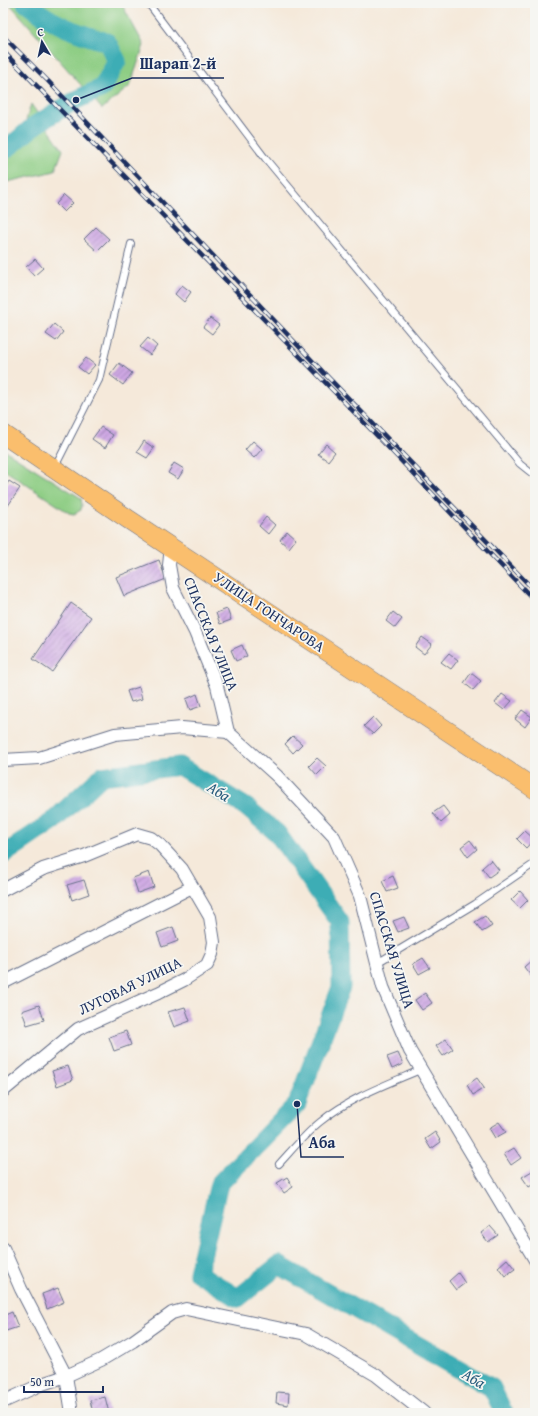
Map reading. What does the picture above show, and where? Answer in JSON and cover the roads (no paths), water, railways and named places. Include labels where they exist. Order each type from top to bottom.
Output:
[{"type":"main road","name":"УЛИЦА ГОНЧАРОВА","points":[[3,434],[535,789]]},
{"type":"street","name":"СПАССКАЯ УЛИЦА","points":[[171,547],[169,565],[173,588],[217,686],[228,732],[277,776],[334,837],[360,896],[384,987],[410,1051],[535,1260]]},
{"type":"street","points":[[3,760],[39,758],[115,734],[182,728],[228,732]]},
{"type":"street","name":"ЛУГОВАЯ УЛИЦА","points":[[3,890],[43,869],[84,856],[137,834],[151,838],[160,845],[182,870],[210,917],[214,942],[212,954],[207,965],[184,980],[158,993],[78,1029],[3,1091]]},
{"type":"street","points":[[3,983],[192,887]]},
{"type":"street","points":[[3,1248],[21,1289],[66,1376],[72,1413]]},
{"type":"street","points":[[3,1402],[101,1360],[133,1341],[172,1313],[186,1309],[306,1334],[376,1375],[424,1413]]},
{"type":"lane","points":[[148,3],[265,158],[520,464],[535,476]]},
{"type":"lane","points":[[54,469],[99,380],[131,244]]},
{"type":"lane","points":[[377,963],[475,904],[535,863]]},
{"type":"lane","points":[[279,1164],[318,1123],[336,1110],[353,1099],[420,1070]]},
{"type":"waterway","points":[[3,151],[35,125],[76,100],[102,88],[117,61],[107,42],[65,27],[45,17],[26,3]]},
{"type":"waterway","name":"Аба","points":[[3,855],[53,821],[102,776],[179,766],[246,807],[277,833],[340,922],[341,987],[297,1104],[219,1184],[198,1273],[238,1298],[279,1265],[492,1388],[504,1413]]},
{"type":"railway","points":[[3,36],[48,81],[324,373],[535,591]]},
{"type":"railway","points":[[3,51],[385,444],[535,601]]},
{"type":"place","name":"Шарап 2-й","points":[[76,100]]},
{"type":"place","name":"Аба","points":[[297,1104]]}]
